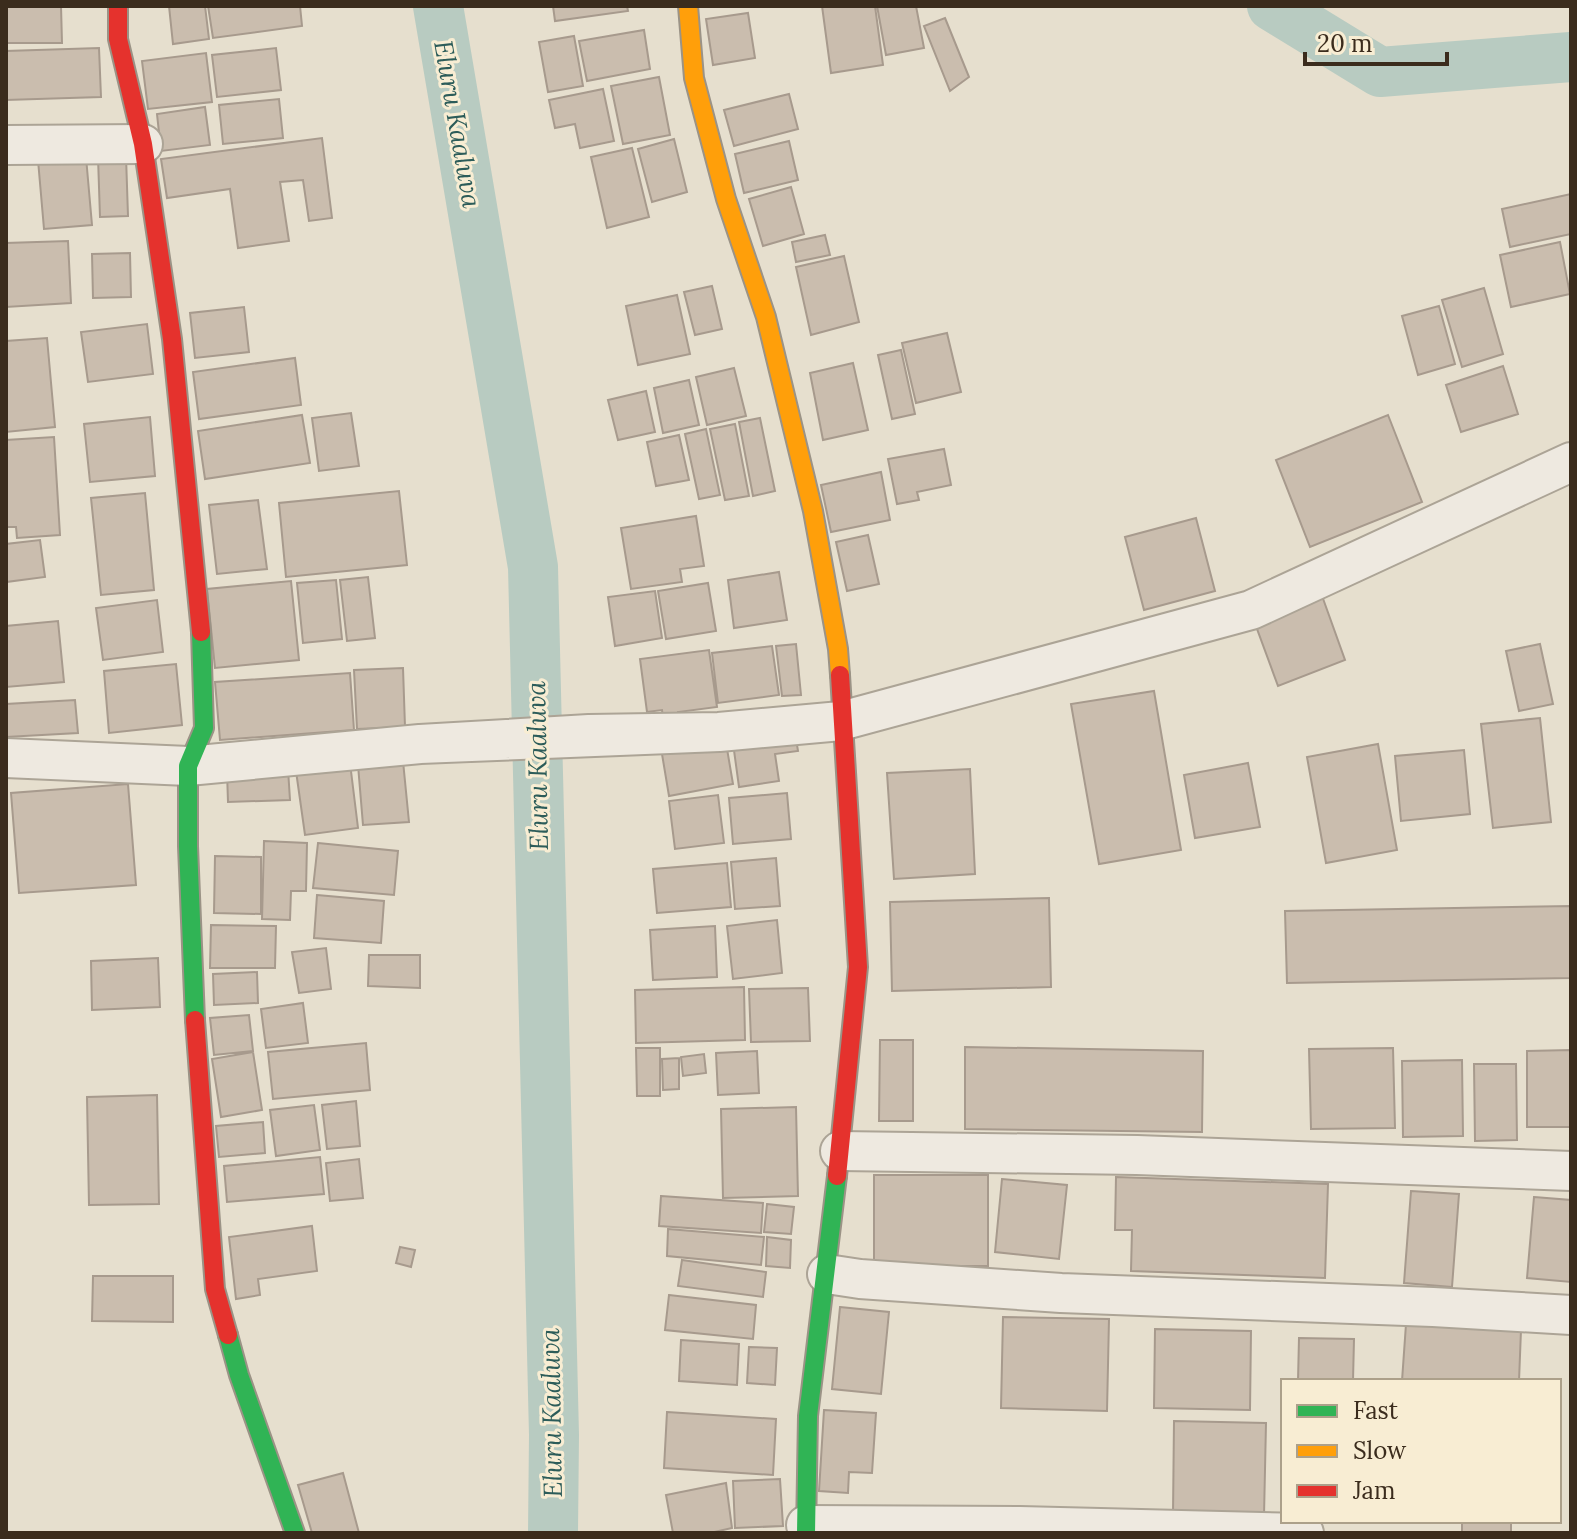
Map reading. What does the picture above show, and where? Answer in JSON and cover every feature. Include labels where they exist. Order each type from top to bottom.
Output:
[{"type":"street","points":[[118,6],[118,39],[143,144],[172,339],[203,657],[204,728],[188,766],[196,1049],[215,1289],[239,1375],[295,1533]]},
{"type":"street","points":[[688,6],[694,78],[726,199],[766,317],[813,511],[838,649],[858,967],[827,1274],[808,1416],[806,1529],[1036,1526],[1304,1533]]},
{"type":"street","points":[[6,145],[143,144]]},
{"type":"street","points":[[6,758],[188,766],[420,744],[589,734],[719,732],[841,721],[1251,610],[1571,462]]},
{"type":"street","points":[[840,1151],[1137,1155],[1571,1171]]},
{"type":"street","points":[[827,1274],[1061,1293],[1571,1315]]},
{"type":"building","points":[[6,6],[61,6],[62,43],[6,43]]},
{"type":"building","points":[[169,6],[205,6],[209,39],[173,44]]},
{"type":"building","points":[[208,6],[300,6],[302,26],[213,38]]},
{"type":"building","points":[[553,6],[627,6],[628,11],[555,21]]},
{"type":"building","points":[[822,6],[875,6],[883,65],[831,73]]},
{"type":"building","points":[[877,6],[916,6],[924,48],[886,55]]},
{"type":"building","points":[[748,13],[755,58],[713,65],[706,19]]},
{"type":"building","points":[[945,18],[969,77],[950,91],[924,26]]},
{"type":"building","points":[[644,30],[650,69],[587,81],[579,41]]},
{"type":"building","points":[[574,36],[583,86],[548,92],[539,42]]},
{"type":"building","points":[[99,48],[101,97],[6,100],[6,51]]},
{"type":"building","points":[[276,48],[281,90],[217,97],[212,55]]},
{"type":"building","points":[[206,53],[212,102],[148,109],[142,61]]},
{"type":"building","points":[[659,77],[670,135],[623,144],[611,86]]},
{"type":"building","points":[[603,89],[614,141],[580,148],[575,124],[555,128],[549,100]]},
{"type":"building","points":[[789,94],[798,129],[734,146],[724,110]]},
{"type":"building","points":[[279,99],[283,138],[223,144],[219,105]]},
{"type":"building","points":[[205,107],[210,145],[161,151],[157,114]]},
{"type":"building","points":[[322,138],[332,218],[309,221],[303,180],[280,182],[289,241],[238,248],[230,189],[167,198],[161,159]]},
{"type":"building","points":[[674,139],[687,192],[652,202],[638,149]]},
{"type":"building","points":[[789,141],[798,180],[744,193],[735,154]]},
{"type":"building","points":[[632,148],[649,217],[607,228],[591,157]]},
{"type":"building","points":[[126,156],[128,216],[100,217],[98,157]]},
{"type":"building","points":[[86,157],[92,225],[44,229],[38,160]]},
{"type":"building","points":[[791,187],[804,234],[763,246],[749,199]]},
{"type":"building","points":[[1571,194],[1571,234],[1510,247],[1502,209]]},
{"type":"building","points":[[825,235],[830,255],[796,262],[792,242]]},
{"type":"building","points":[[68,241],[71,303],[6,307],[6,243]]},
{"type":"building","points":[[1560,242],[1570,294],[1511,307],[1500,255]]},
{"type":"building","points":[[130,253],[131,297],[93,298],[92,254]]},
{"type":"building","points":[[844,256],[859,322],[811,335],[796,267]]},
{"type":"building","points":[[712,286],[722,329],[695,335],[684,292]]},
{"type":"building","points":[[1484,288],[1503,354],[1462,367],[1442,300]]},
{"type":"building","points":[[677,295],[690,354],[638,365],[626,306]]},
{"type":"building","points":[[1439,306],[1455,364],[1418,375],[1402,316]]},
{"type":"building","points":[[244,307],[249,352],[195,358],[190,313]]},
{"type":"building","points":[[147,324],[153,374],[88,382],[81,332]]},
{"type":"building","points":[[947,333],[961,392],[916,403],[902,343]]},
{"type":"building","points":[[47,338],[55,427],[6,432],[6,341]]},
{"type":"building","points":[[901,350],[915,414],[892,419],[878,355]]},
{"type":"building","points":[[295,358],[301,405],[199,419],[193,372]]},
{"type":"building","points":[[853,363],[868,430],[823,440],[810,373]]},
{"type":"building","points":[[1503,366],[1518,414],[1461,432],[1446,385]]},
{"type":"building","points":[[734,368],[746,416],[707,425],[696,377]]},
{"type":"building","points":[[689,380],[699,425],[663,433],[654,388]]},
{"type":"building","points":[[646,391],[655,432],[618,440],[608,400]]},
{"type":"building","points":[[351,413],[359,466],[319,471],[312,418]]},
{"type":"building","points":[[302,415],[310,463],[205,479],[198,431]]},
{"type":"building","points":[[1388,415],[1422,502],[1310,547],[1276,460]]},
{"type":"building","points":[[150,417],[155,476],[90,482],[84,424]]},
{"type":"building","points":[[760,418],[775,491],[753,496],[739,422]]},
{"type":"building","points":[[735,424],[749,496],[725,500],[710,429]]},
{"type":"building","points":[[706,429],[720,495],[699,499],[685,434]]},
{"type":"building","points":[[679,435],[689,480],[656,486],[647,442]]},
{"type":"building","points":[[54,437],[60,535],[17,538],[16,527],[6,527],[6,440]]},
{"type":"building","points":[[944,449],[951,485],[917,492],[919,500],[897,504],[888,459]]},
{"type":"building","points":[[881,472],[890,520],[831,532],[821,485]]},
{"type":"building","points":[[399,491],[407,565],[286,577],[279,503]]},
{"type":"building","points":[[145,493],[154,590],[101,595],[91,498]]},
{"type":"building","points":[[258,500],[267,569],[217,574],[209,505]]},
{"type":"building","points":[[696,516],[704,566],[680,569],[682,582],[631,589],[621,528]]},
{"type":"building","points":[[1196,518],[1215,591],[1144,610],[1125,537]]},
{"type":"building","points":[[868,535],[879,584],[847,591],[836,542]]},
{"type":"building","points":[[40,540],[45,577],[6,582],[6,544]]},
{"type":"building","points":[[779,572],[787,620],[734,628],[728,580]]},
{"type":"building","points":[[368,577],[375,638],[347,641],[340,580]]},
{"type":"building","points":[[336,580],[342,639],[303,643],[297,583]]},
{"type":"building","points":[[291,581],[299,660],[215,668],[207,589]]},
{"type":"building","points":[[708,583],[716,631],[666,639],[658,591]]},
{"type":"building","points":[[655,591],[662,638],[615,646],[608,597]]},
{"type":"building","points":[[1321,593],[1345,660],[1278,686],[1253,618]]},
{"type":"building","points":[[157,600],[163,652],[103,660],[96,608]]},
{"type":"building","points":[[58,621],[64,682],[6,687],[6,626]]},
{"type":"building","points":[[796,644],[801,695],[782,696],[776,646]]},
{"type":"building","points":[[1540,644],[1553,704],[1519,711],[1506,651]]},
{"type":"building","points":[[772,646],[779,695],[718,703],[712,653]]},
{"type":"building","points":[[709,650],[717,707],[678,712],[679,722],[664,724],[662,710],[647,712],[640,659]]},
{"type":"building","points":[[176,664],[182,725],[109,733],[104,671]]},
{"type":"building","points":[[403,668],[405,727],[357,729],[354,670]]},
{"type":"building","points":[[350,673],[354,730],[220,740],[215,682]]},
{"type":"building","points":[[1154,691],[1181,850],[1099,864],[1071,704]]},
{"type":"building","points":[[75,700],[78,733],[6,737],[6,704]]},
{"type":"building","points":[[1540,718],[1551,822],[1493,828],[1481,724]]},
{"type":"building","points":[[795,733],[798,751],[775,754],[779,781],[739,787],[733,743]]},
{"type":"building","points":[[725,737],[733,784],[669,796],[661,748]]},
{"type":"building","points":[[1378,744],[1397,850],[1326,863],[1307,757]]},
{"type":"building","points":[[1464,750],[1470,814],[1401,821],[1395,756]]},
{"type":"building","points":[[403,761],[409,822],[363,825],[358,765]]},
{"type":"building","points":[[350,763],[358,828],[305,835],[296,771]]},
{"type":"building","points":[[1248,763],[1260,827],[1195,838],[1184,775]]},
{"type":"building","points":[[288,769],[290,800],[228,802],[227,772]]},
{"type":"building","points":[[970,769],[975,874],[894,879],[887,773]]},
{"type":"building","points":[[128,784],[136,885],[19,893],[11,793]]},
{"type":"building","points":[[787,793],[791,839],[733,844],[729,798]]},
{"type":"building","points":[[718,795],[724,843],[675,849],[669,801]]},
{"type":"building","points":[[264,841],[307,843],[306,891],[291,891],[290,920],[262,919]]},
{"type":"building","points":[[318,843],[398,851],[394,895],[313,888]]},
{"type":"building","points":[[215,856],[261,857],[261,914],[214,913]]},
{"type":"building","points":[[776,858],[780,906],[735,909],[731,862]]},
{"type":"building","points":[[727,863],[731,907],[657,913],[653,869]]},
{"type":"building","points":[[317,895],[384,901],[381,943],[314,938]]},
{"type":"building","points":[[1049,898],[1051,987],[892,991],[890,902]]},
{"type":"building","points":[[1571,906],[1571,978],[1287,983],[1285,911]]},
{"type":"building","points":[[777,920],[782,973],[733,979],[727,926]]},
{"type":"building","points":[[211,925],[276,926],[275,968],[210,968]]},
{"type":"building","points":[[715,926],[717,977],[653,980],[650,930]]},
{"type":"building","points":[[326,948],[331,989],[299,993],[292,952]]},
{"type":"building","points":[[369,955],[420,955],[420,988],[368,986]]},
{"type":"building","points":[[158,958],[160,1007],[92,1010],[91,961]]},
{"type":"building","points":[[257,972],[258,1003],[214,1005],[213,974]]},
{"type":"building","points":[[744,987],[745,1040],[636,1043],[635,990]]},
{"type":"building","points":[[808,988],[810,1041],[751,1042],[749,989]]},
{"type":"building","points":[[303,1003],[308,1043],[266,1048],[261,1009]]},
{"type":"building","points":[[249,1015],[253,1051],[214,1055],[210,1018]]},
{"type":"building","points":[[880,1040],[913,1040],[913,1121],[879,1121]]},
{"type":"building","points":[[366,1043],[370,1090],[273,1099],[268,1052]]},
{"type":"building","points":[[965,1047],[1203,1051],[1202,1132],[965,1129]]},
{"type":"building","points":[[636,1048],[660,1048],[660,1096],[637,1096]]},
{"type":"building","points":[[1393,1048],[1395,1128],[1311,1129],[1309,1049]]},
{"type":"building","points":[[1571,1050],[1571,1127],[1527,1127],[1527,1051]]},
{"type":"building","points":[[757,1051],[759,1093],[718,1095],[716,1053]]},
{"type":"building","points":[[253,1052],[262,1110],[221,1117],[212,1059]]},
{"type":"building","points":[[704,1054],[706,1073],[683,1076],[681,1057]]},
{"type":"building","points":[[679,1058],[679,1089],[663,1090],[662,1059]]},
{"type":"building","points":[[1462,1060],[1463,1136],[1403,1137],[1402,1061]]},
{"type":"building","points":[[1474,1064],[1516,1064],[1517,1140],[1475,1141]]},
{"type":"building","points":[[157,1095],[159,1204],[89,1205],[87,1097]]},
{"type":"building","points":[[356,1101],[360,1146],[327,1149],[322,1105]]},
{"type":"building","points":[[314,1105],[320,1150],[276,1156],[270,1110]]},
{"type":"building","points":[[796,1107],[798,1196],[723,1198],[721,1109]]},
{"type":"building","points":[[263,1122],[265,1153],[219,1157],[216,1126]]},
{"type":"building","points":[[320,1157],[324,1194],[227,1202],[224,1166]]},
{"type":"building","points":[[359,1159],[363,1198],[330,1201],[326,1163]]},
{"type":"building","points":[[874,1175],[988,1175],[988,1266],[874,1266]]},
{"type":"building","points":[[1116,1177],[1328,1184],[1325,1278],[1131,1271],[1132,1230],[1115,1230]]},
{"type":"building","points":[[1002,1179],[1067,1185],[1059,1259],[995,1252]]},
{"type":"building","points":[[1411,1191],[1459,1194],[1452,1287],[1404,1283]]},
{"type":"building","points":[[661,1196],[763,1203],[761,1233],[659,1226]]},
{"type":"building","points":[[1534,1197],[1571,1200],[1571,1282],[1527,1278]]},
{"type":"building","points":[[767,1204],[794,1207],[791,1234],[764,1232]]},
{"type":"building","points":[[312,1226],[317,1271],[258,1279],[260,1295],[236,1299],[229,1237]]},
{"type":"building","points":[[668,1229],[764,1237],[761,1265],[667,1256]]},
{"type":"building","points":[[767,1237],[791,1240],[790,1268],[766,1266]]},
{"type":"building","points":[[400,1247],[415,1250],[411,1267],[396,1263]]},
{"type":"building","points":[[682,1260],[766,1272],[763,1297],[678,1286]]},
{"type":"building","points":[[93,1276],[173,1276],[173,1322],[92,1321]]},
{"type":"building","points":[[669,1295],[756,1305],[753,1339],[665,1330]]},
{"type":"building","points":[[840,1307],[889,1312],[881,1394],[832,1389]]},
{"type":"building","points":[[1003,1317],[1109,1319],[1107,1411],[1001,1408]]},
{"type":"building","points":[[1406,1324],[1521,1330],[1519,1379],[1402,1379]]},
{"type":"building","points":[[1155,1329],[1251,1331],[1250,1410],[1154,1408]]},
{"type":"building","points":[[1299,1338],[1354,1339],[1353,1379],[1298,1379]]},
{"type":"building","points":[[681,1340],[739,1344],[737,1385],[679,1381]]},
{"type":"building","points":[[749,1347],[777,1348],[775,1385],[747,1383]]},
{"type":"building","points":[[824,1410],[876,1413],[872,1473],[849,1472],[848,1493],[819,1491]]},
{"type":"building","points":[[667,1412],[776,1419],[773,1475],[664,1468]]},
{"type":"building","points":[[1174,1421],[1266,1423],[1264,1516],[1173,1514]]},
{"type":"building","points":[[343,1473],[359,1533],[312,1533],[298,1485]]},
{"type":"building","points":[[780,1479],[783,1526],[735,1528],[733,1481]]},
{"type":"building","points":[[726,1483],[732,1528],[710,1533],[673,1533],[666,1495]]},
{"type":"building","points":[[1462,1523],[1511,1523],[1511,1533],[1462,1533]]},
{"type":"waterway","name":"Eluru Kaaluva","points":[[438,6],[533,567],[554,1435],[553,1533]]},
{"type":"waterway","points":[[1272,6],[1380,72],[1571,57]]},
{"type":"traffic: fast","points":[[195,1020],[188,766],[204,728],[201,632]]},
{"type":"traffic: fast","points":[[806,1533],[808,1416],[837,1176]]},
{"type":"traffic: fast","points":[[228,1335],[239,1375],[295,1533]]},
{"type":"traffic: slow","points":[[688,6],[694,78],[726,199],[766,317],[813,511],[840,675]]},
{"type":"traffic: jam","points":[[118,6],[118,39],[143,144],[172,339],[201,632]]},
{"type":"traffic: jam","points":[[837,1176],[858,967],[840,675]]},
{"type":"traffic: jam","points":[[195,1020],[215,1289],[228,1335]]}]
